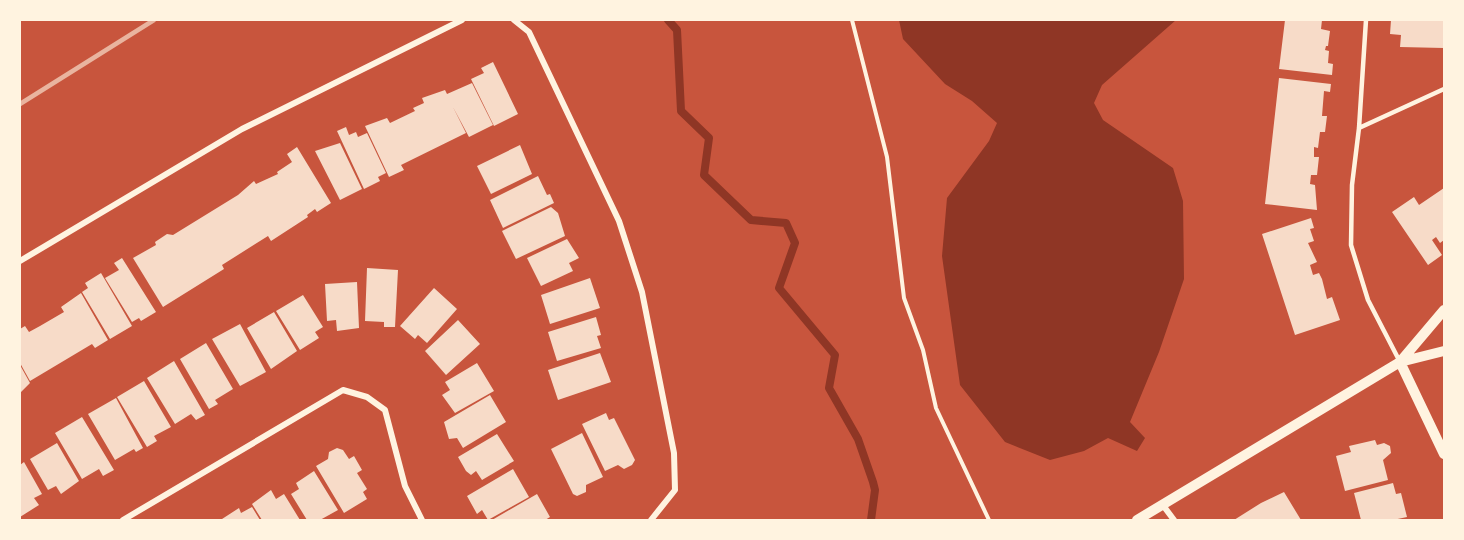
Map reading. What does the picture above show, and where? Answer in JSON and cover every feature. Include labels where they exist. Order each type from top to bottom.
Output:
[{"type":"street","points":[[20,261],[242,129],[462,20]]},
{"type":"street","points":[[514,20],[529,32],[619,220],[642,292],[674,453],[675,490],[651,520]]},
{"type":"street","points":[[1400,362],[1444,310]]},
{"type":"street","points":[[1137,520],[1400,362],[1444,351]]},
{"type":"street","points":[[1400,362],[1444,454]]},
{"type":"street","points":[[123,520],[344,390],[367,397],[385,410],[405,486],[422,520]]},
{"type":"street","points":[[1162,504],[1174,520]]},
{"type":"lane","points":[[1366,20],[1359,128],[1352,185],[1351,245],[1368,300],[1400,362]]},
{"type":"lane","points":[[1359,128],[1444,88]]},
{"type":"path","points":[[852,20],[887,157],[904,298],[923,350],[936,408],[989,520]]},
{"type":"shaded area","points":[[899,20],[1176,20],[1102,85],[1094,103],[1103,120],[1173,168],[1183,201],[1184,279],[1159,352],[1130,422],[1145,438],[1137,451],[1108,438],[1084,451],[1050,460],[1005,442],[960,385],[942,256],[947,198],[989,141],[997,123],[972,101],[945,84],[903,39]]},
{"type":"building","points":[[1285,20],[1322,20],[1321,29],[1330,31],[1328,46],[1325,50],[1329,51],[1328,63],[1333,64],[1332,75],[1279,69]]},
{"type":"building","points":[[1391,20],[1444,20],[1444,48],[1400,47],[1401,35],[1390,34]]},
{"type":"building","points":[[493,62],[518,114],[494,126],[471,79],[484,73],[481,68]]},
{"type":"building","points":[[1279,78],[1331,84],[1330,92],[1324,91],[1322,116],[1327,116],[1325,132],[1320,132],[1318,148],[1314,147],[1314,157],[1319,157],[1317,175],[1311,175],[1310,184],[1315,185],[1317,210],[1265,204]]},
{"type":"building","points":[[472,83],[493,125],[469,137],[453,107],[466,133],[401,165],[404,170],[389,177],[365,126],[387,118],[390,123],[415,111],[413,108],[424,103],[422,98],[445,90],[447,94]]},
{"type":"building","points":[[346,127],[349,135],[356,132],[358,137],[367,133],[386,173],[378,177],[380,181],[364,189],[337,131]]},
{"type":"building","points":[[340,143],[362,189],[340,200],[315,151]]},
{"type":"building","points":[[520,145],[532,174],[491,194],[477,166]]},
{"type":"building","points":[[297,147],[331,203],[317,212],[315,209],[307,215],[308,217],[271,241],[268,236],[222,265],[224,269],[163,307],[133,258],[156,245],[155,242],[167,234],[173,235],[238,195],[254,181],[256,184],[278,174],[277,172],[292,162],[287,154]]},
{"type":"building","points":[[538,176],[547,195],[550,194],[554,203],[503,228],[490,200]]},
{"type":"building","points":[[1444,188],[1444,240],[1440,243],[1436,237],[1432,240],[1442,255],[1428,265],[1392,212],[1414,197],[1419,205]]},
{"type":"building","points":[[551,207],[558,213],[565,236],[516,259],[502,231]]},
{"type":"building","points":[[1311,218],[1314,228],[1310,229],[1314,241],[1308,243],[1317,262],[1310,265],[1313,275],[1319,273],[1327,299],[1332,297],[1340,320],[1295,335],[1262,234]]},
{"type":"building","points":[[567,239],[579,258],[569,263],[573,271],[541,286],[527,258]]},
{"type":"building","points":[[122,258],[156,312],[141,321],[139,318],[132,322],[105,278],[119,270],[114,263]]},
{"type":"building","points":[[367,268],[398,270],[395,327],[384,327],[384,322],[365,321]]},
{"type":"building","points":[[101,273],[132,326],[110,339],[82,292],[88,288],[85,283]]},
{"type":"building","points":[[590,278],[600,308],[550,324],[541,295]]},
{"type":"building","points":[[357,282],[359,328],[337,331],[336,320],[327,321],[325,284]]},
{"type":"building","points":[[434,288],[457,309],[427,343],[418,335],[415,339],[400,326]]},
{"type":"building","points":[[81,293],[108,340],[95,348],[92,344],[30,381],[20,363],[20,329],[25,326],[29,332],[64,312],[61,307]]},
{"type":"building","points":[[303,295],[323,327],[315,332],[319,338],[300,350],[276,311]]},
{"type":"building","points":[[274,312],[297,351],[271,369],[247,328]]},
{"type":"building","points":[[596,317],[601,335],[597,336],[601,348],[557,361],[548,332]]},
{"type":"building","points":[[458,320],[480,344],[446,375],[425,351]]},
{"type":"building","points":[[240,324],[266,372],[240,386],[212,339]]},
{"type":"building","points":[[206,343],[233,389],[215,400],[218,404],[209,409],[180,359]]},
{"type":"building","points":[[600,353],[611,382],[558,400],[548,370]]},
{"type":"building","points":[[174,361],[205,415],[196,420],[191,414],[175,424],[147,378]]},
{"type":"building","points":[[477,363],[494,391],[455,413],[442,395],[450,390],[445,382]]},
{"type":"building","points":[[20,365],[30,383],[20,393]]},
{"type":"building","points":[[144,381],[171,427],[154,436],[157,441],[147,447],[117,397]]},
{"type":"building","points":[[490,395],[506,422],[463,448],[457,438],[449,439],[444,422]]},
{"type":"building","points":[[116,398],[143,448],[136,452],[134,449],[115,460],[88,414]]},
{"type":"building","points":[[606,413],[609,420],[614,418],[635,460],[632,465],[624,469],[618,465],[605,471],[582,424]]},
{"type":"building","points":[[82,417],[114,470],[103,476],[99,469],[82,479],[55,433]]},
{"type":"building","points":[[582,433],[603,477],[586,485],[586,492],[577,496],[573,494],[551,449]]},
{"type":"building","points":[[497,434],[514,461],[482,480],[476,471],[471,475],[458,457]]},
{"type":"building","points":[[1375,440],[1377,445],[1384,443],[1390,446],[1391,453],[1383,460],[1388,480],[1345,491],[1336,456],[1351,452],[1349,446]]},
{"type":"building","points":[[57,443],[79,481],[61,494],[56,486],[48,490],[30,459]]},
{"type":"building","points":[[337,448],[343,450],[349,459],[354,456],[362,470],[357,473],[367,489],[363,492],[367,499],[344,513],[316,466],[328,459],[329,452]]},
{"type":"building","points":[[24,462],[42,494],[34,498],[39,505],[20,517],[20,465]]},
{"type":"building","points":[[513,469],[529,497],[488,520],[482,510],[477,514],[467,496]]},
{"type":"building","points":[[314,471],[338,510],[320,520],[307,520],[291,494],[299,489],[296,483]]},
{"type":"building","points":[[1393,483],[1396,494],[1401,493],[1407,517],[1393,520],[1361,520],[1354,493]]},
{"type":"building","points":[[271,490],[276,499],[284,494],[300,520],[262,520],[252,504]]},
{"type":"building","points":[[1284,492],[1301,520],[1234,520],[1261,503]]},
{"type":"building","points":[[537,494],[550,517],[545,520],[492,520]]},
{"type":"building","points":[[252,507],[260,520],[222,519],[239,508],[241,513]]},
{"type":"waterway","points":[[668,20],[677,30],[681,111],[709,138],[704,175],[751,220],[786,223],[795,243],[779,288],[835,355],[829,388],[858,439],[873,482],[875,490],[871,520]]},
{"type":"railway","points":[[20,104],[154,20]]}]
